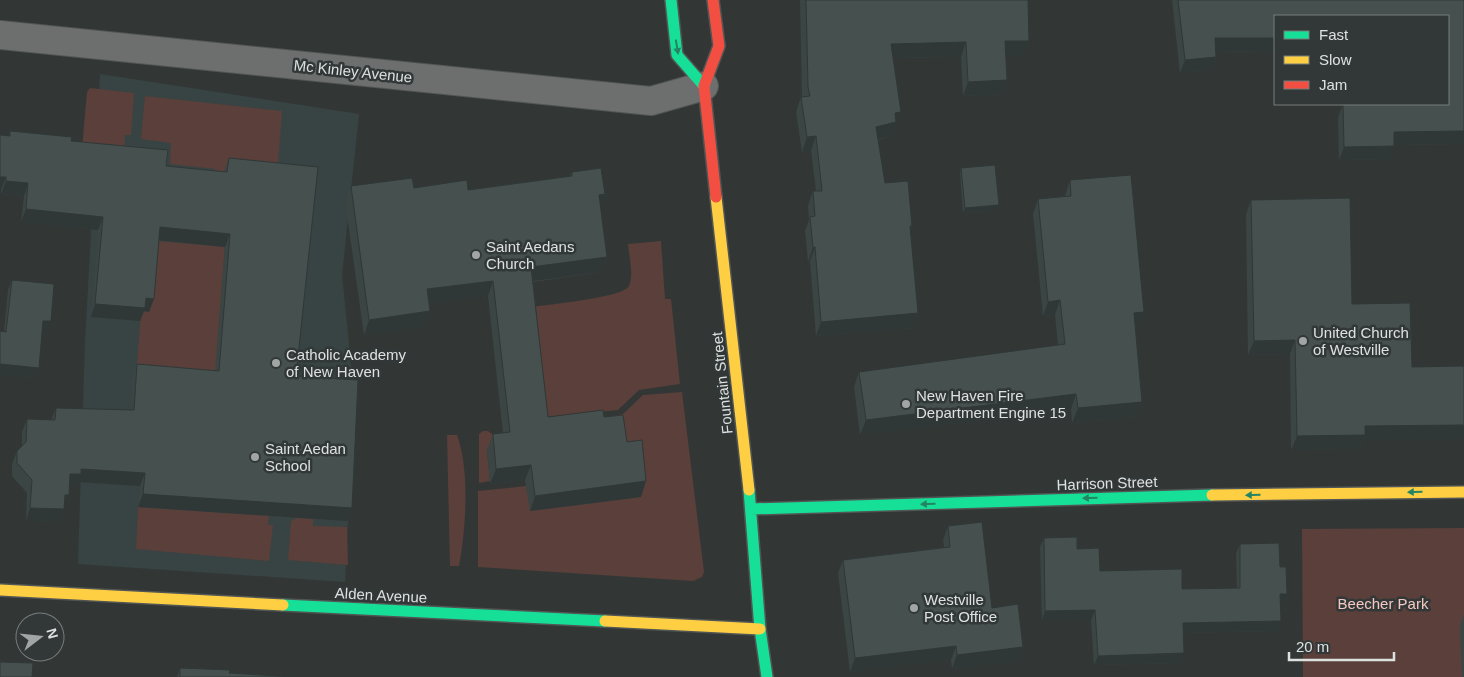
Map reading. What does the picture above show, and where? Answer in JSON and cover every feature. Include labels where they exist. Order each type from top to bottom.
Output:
[{"type":"street","points":[[671,0],[677,55],[704,86]]},
{"type":"street","name":"Fountain Street","points":[[714,0],[719,46],[704,86],[750,509],[760,629],[767,677]]},
{"type":"street","name":"Mc Kinley Avenue","points":[[0,35],[651,101],[704,86]]},
{"type":"street","name":"Harrison Street","points":[[750,509],[1181,496],[1464,492]]},
{"type":"street","name":"Alden Avenue","points":[[0,590],[760,629]]},
{"type":"shaded area","points":[[100,74],[359,114],[342,275],[354,393],[345,582],[78,564],[85,342]]},
{"type":"green space","points":[[90,88],[134,93],[131,135],[125,135],[124,157],[78,192],[87,92]]},
{"type":"green space","points":[[145,96],[282,111],[277,177],[226,232],[218,336],[276,389],[136,377],[141,311],[149,312],[155,241],[198,244],[212,192],[215,169],[170,164],[171,143],[141,139]]},
{"type":"green space","points":[[661,241],[665,299],[671,299],[680,384],[639,390],[618,410],[502,421],[501,416],[540,412],[514,309],[594,298],[623,291],[629,286],[631,276],[628,244]]},
{"type":"green space","points":[[682,392],[704,572],[702,577],[693,581],[478,567],[478,491],[526,486],[597,419],[623,414],[643,395]]},
{"type":"green space","points":[[483,431],[488,431],[496,437],[487,450],[490,481],[479,483],[479,434]]},
{"type":"green space","points":[[447,435],[457,435],[464,465],[466,500],[459,566],[450,566]]},
{"type":"green space","points":[[138,507],[269,516],[268,525],[273,525],[269,561],[136,549]]},
{"type":"green space","points":[[297,518],[313,519],[313,526],[347,527],[348,565],[288,560],[291,521]]},
{"type":"green space","name":"Beecher Park","points":[[1464,528],[1464,677],[1303,677],[1302,529]]},
{"type":"building","points":[[806,0],[1028,0],[1029,41],[1005,41],[1007,80],[968,82],[966,42],[891,44],[901,112],[895,113],[896,122],[876,127],[885,183],[908,181],[918,313],[821,322],[815,247],[813,247],[810,217],[815,216],[813,191],[822,191],[816,136],[807,137],[801,97],[810,96],[808,87]]},
{"type":"building","points":[[1178,0],[1464,0],[1464,131],[1394,132],[1394,146],[1344,147],[1343,105],[1449,105],[1449,15],[1274,15],[1274,38],[1215,38],[1216,57],[1185,60]]},
{"type":"building","points":[[10,131],[72,137],[71,141],[168,150],[166,166],[227,172],[229,158],[318,167],[296,376],[358,380],[352,508],[143,494],[145,473],[81,469],[81,474],[70,474],[69,495],[65,495],[64,509],[30,508],[32,480],[17,463],[17,451],[26,442],[27,419],[55,420],[56,408],[134,410],[137,364],[219,371],[230,234],[160,227],[154,299],[146,298],[145,308],[95,304],[103,217],[26,209],[28,183],[6,181],[6,177],[0,177],[0,135],[10,136]]},
{"type":"building","points":[[995,165],[999,205],[965,208],[961,168]]},
{"type":"building","points":[[601,168],[605,194],[599,195],[607,257],[531,267],[548,417],[603,410],[604,417],[623,415],[627,442],[642,440],[646,481],[535,496],[531,465],[496,469],[493,434],[510,432],[493,281],[427,289],[430,311],[369,320],[351,186],[412,178],[414,188],[467,180],[468,190],[572,176],[572,172]]},
{"type":"building","points":[[1131,175],[1144,312],[1134,313],[1142,402],[1078,408],[1076,394],[866,420],[859,372],[1065,344],[1060,300],[1048,302],[1038,199],[1071,196],[1070,180]]},
{"type":"building","name":"United Church of Westville","points":[[1350,198],[1352,304],[1410,303],[1412,367],[1464,366],[1464,425],[1365,426],[1365,435],[1297,436],[1295,340],[1254,341],[1251,200]]},
{"type":"building","points":[[12,280],[54,284],[51,321],[43,321],[39,368],[0,364],[0,331],[6,332]]},
{"type":"building","name":"Westville Post Office","points":[[982,522],[992,608],[1018,604],[1023,647],[957,655],[956,646],[855,658],[843,560],[950,547],[948,526]]},
{"type":"building","points":[[1077,537],[1077,549],[1099,548],[1100,571],[1182,569],[1182,589],[1240,588],[1240,544],[1279,543],[1280,567],[1286,567],[1287,594],[1280,594],[1281,621],[1183,623],[1184,653],[1098,656],[1095,610],[1045,611],[1044,538]]},
{"type":"building","points":[[0,662],[33,663],[32,677],[0,677]]},
{"type":"building","points":[[180,668],[230,670],[229,673],[292,677],[180,677]]},
{"type":"traffic: fast","points":[[671,0],[677,55],[704,86]]},
{"type":"traffic: fast","points":[[749,490],[760,629],[767,677]]},
{"type":"traffic: fast","points":[[751,509],[1212,495]]},
{"type":"traffic: fast","points":[[283,605],[605,621]]},
{"type":"traffic: slow","points":[[716,197],[749,490]]},
{"type":"traffic: slow","points":[[1212,495],[1464,492]]},
{"type":"traffic: slow","points":[[0,590],[283,605]]},
{"type":"traffic: slow","points":[[605,621],[760,629]]},
{"type":"traffic: jam","points":[[713,0],[719,46],[704,86],[716,197]]},
{"type":"place","name":"Saint Aedans Church","points":[[476,255]]},
{"type":"place","name":"United Church of Westville","points":[[1303,341]]},
{"type":"place","name":"Catholic Academy of New Haven","points":[[276,363]]},
{"type":"place","name":"New Haven Fire Department Engine 15","points":[[906,404]]},
{"type":"place","name":"Saint Aedan School","points":[[255,457]]},
{"type":"place","name":"Westville Post Office","points":[[914,608]]}]
